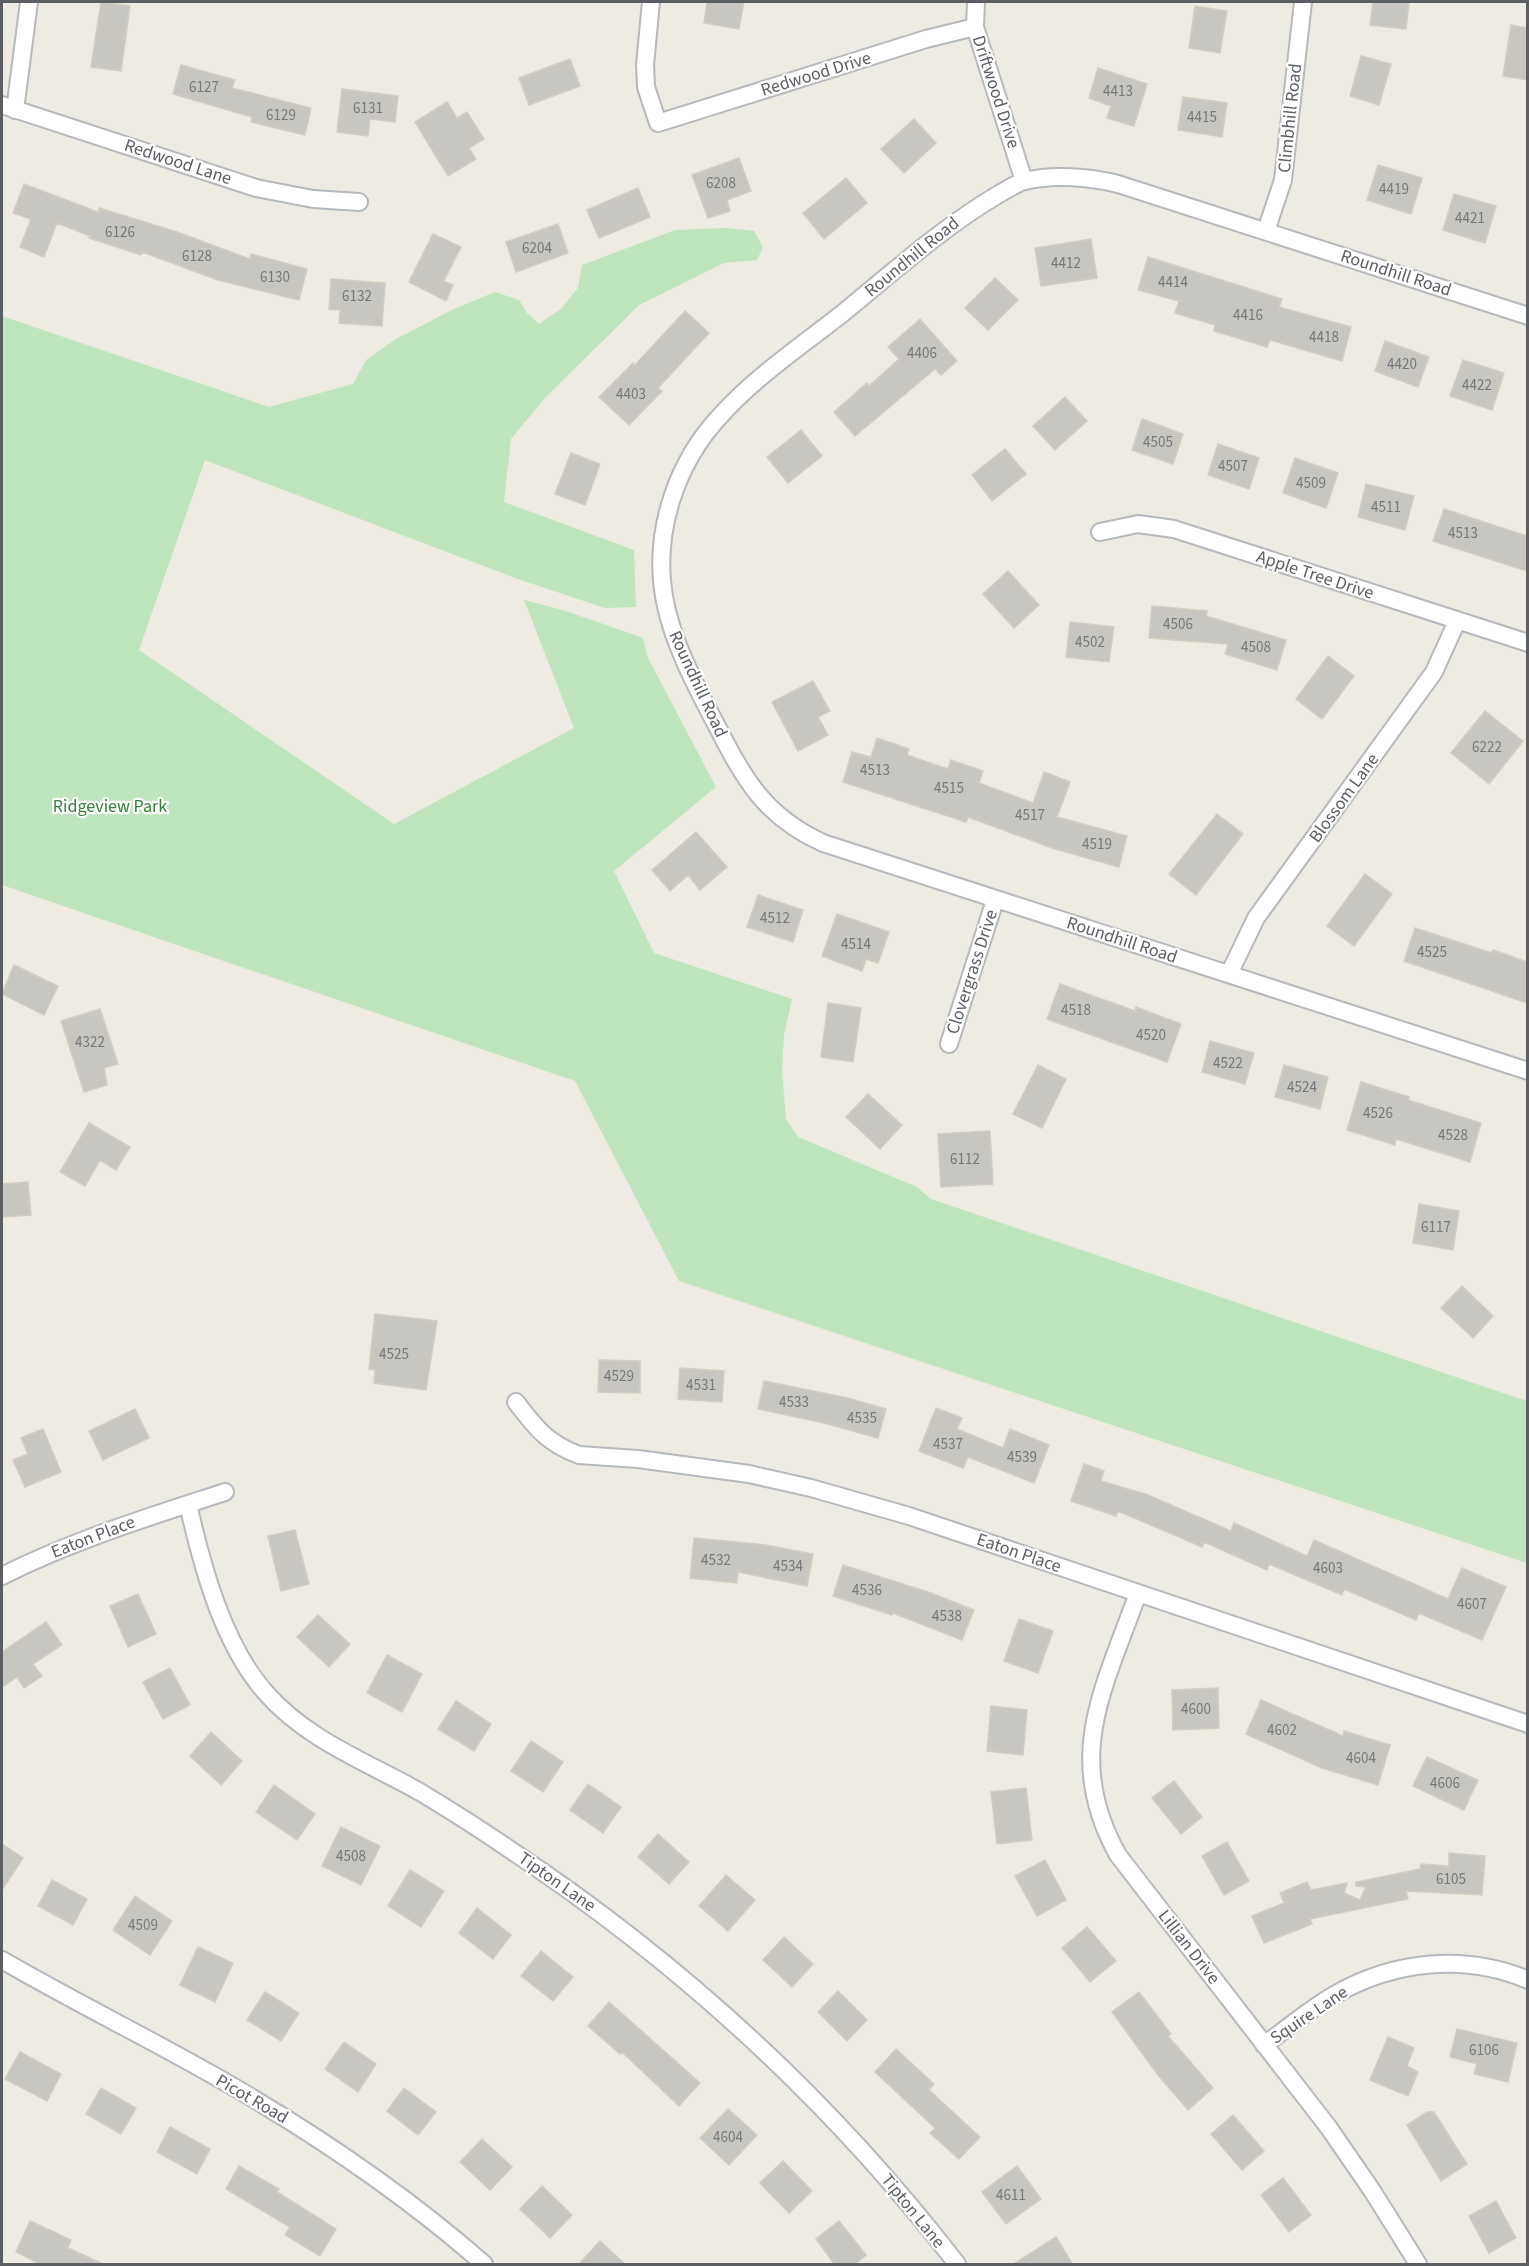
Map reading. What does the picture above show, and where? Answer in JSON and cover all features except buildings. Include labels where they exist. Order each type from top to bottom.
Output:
[{"type":"street","points":[[8,107],[29,2]]},
{"type":"street","name":"Redwood Drive","points":[[651,2],[645,64],[646,87],[658,123],[926,39],[975,27]]},
{"type":"street","name":"Driftwood Drive","points":[[976,2],[975,27],[1024,181]]},
{"type":"street","name":"Climbhill Road","points":[[1266,231],[1283,180],[1303,2]]},
{"type":"street","name":"Redwood Lane","points":[[8,107],[256,188],[313,199],[359,202]]},
{"type":"street","name":"Roundhill Road","points":[[1527,316],[1266,231],[1096,179],[1075,177],[1024,181],[968,212],[765,375],[724,411],[696,446],[679,480],[666,521],[662,561],[664,605],[688,672],[742,774],[766,805],[780,818],[806,835],[823,843],[995,900],[1527,1071]]},
{"type":"street","name":"Apple Tree Drive","points":[[1100,532],[1138,524],[1174,529],[1527,643]]},
{"type":"street","name":"Blossom Lane","points":[[1229,975],[1256,918],[1434,672],[1457,621]]},
{"type":"street","name":"Clovergrass Drive","points":[[949,1044],[995,900]]},
{"type":"street","name":"Eaton Place","points":[[516,1402],[542,1436],[562,1449],[579,1455],[706,1467],[811,1488],[909,1516],[1527,1724]]},
{"type":"street","name":"Eaton Place","points":[[2,1576],[68,1545],[225,1492]]},
{"type":"street","name":"Tipton Lane","points":[[188,1504],[194,1530],[228,1634],[250,1674],[278,1707],[324,1742],[420,1792],[508,1848],[581,1898],[651,1951],[723,2012],[792,2076],[859,2146],[920,2217],[957,2265]]},
{"type":"street","name":"Lillian Drive","points":[[1138,1593],[1099,1705],[1092,1735],[1091,1777],[1098,1811],[1107,1836],[1118,1855],[1329,2128],[1374,2192],[1418,2265]]},
{"type":"street","name":"Picot Road","points":[[2,1960],[243,2092],[336,2150],[394,2190],[484,2265]]},
{"type":"street","name":"Squire Lane","points":[[1264,2045],[1334,1995],[1383,1973],[1419,1965],[1460,1964],[1501,1971],[1527,1980]]},
{"type":"green space","name":"Ridgeview Park","points":[[726,228],[754,231],[763,247],[757,260],[724,263],[639,305],[545,398],[511,439],[504,502],[634,550],[636,607],[605,608],[515,578],[205,460],[139,650],[394,824],[574,728],[524,600],[566,611],[643,638],[648,658],[716,787],[614,871],[654,953],[792,999],[784,1035],[782,1070],[786,1119],[798,1137],[917,1187],[931,1199],[1527,1401],[1527,1563],[679,1281],[575,1081],[2,885],[2,316],[269,407],[353,384],[366,360],[396,339],[454,309],[495,292],[519,300],[526,312],[539,324],[562,308],[578,288],[582,265],[675,230]]}]
